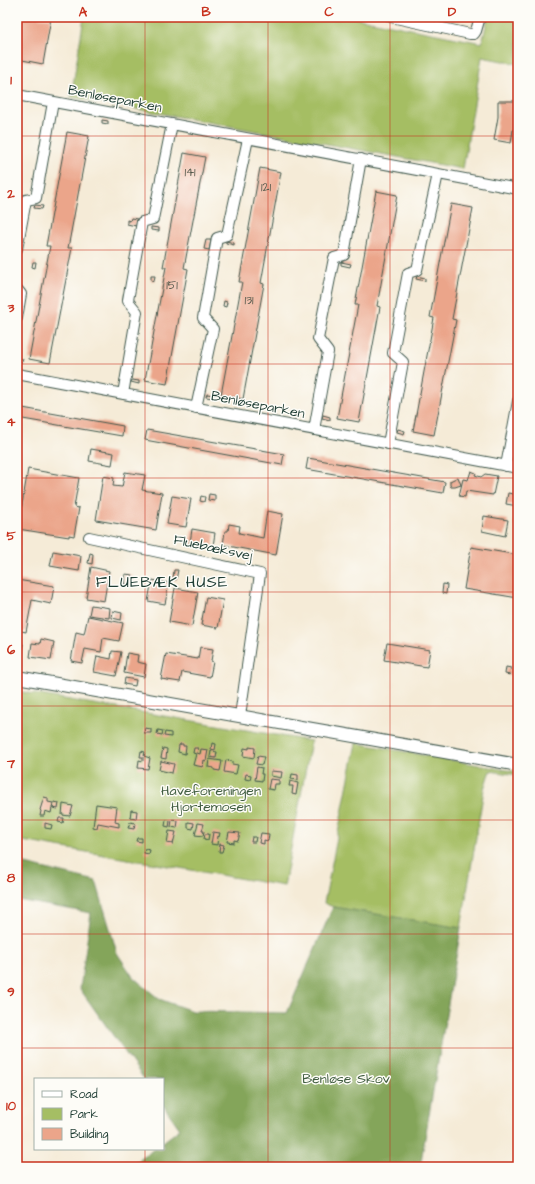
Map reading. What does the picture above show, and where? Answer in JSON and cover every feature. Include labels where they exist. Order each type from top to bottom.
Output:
[{"type":"street","points":[[391,17],[474,34],[480,17]]},
{"type":"street","name":"Benløseparken","points":[[17,95],[518,189]]},
{"type":"street","name":"Benløseparken","points":[[17,249],[26,200],[36,198],[54,102]]},
{"type":"street","name":"Benløseparken","points":[[123,394],[137,312],[128,300],[142,222],[153,219],[172,124]]},
{"type":"street","name":"Benløseparken","points":[[196,408],[213,329],[202,318],[217,238],[227,235],[248,139]]},
{"type":"street","name":"Benløseparken","points":[[314,430],[328,352],[318,339],[334,258],[344,256],[361,160]]},
{"type":"street","points":[[388,444],[403,362],[393,353],[408,274],[417,270],[438,174]]},
{"type":"street","points":[[17,289],[21,294],[17,318]]},
{"type":"street","name":"Benløseparken","points":[[17,374],[518,468]]},
{"type":"street","points":[[506,466],[518,401]]},
{"type":"street","name":"Fluebæksvej","points":[[90,537],[260,574],[240,716]]},
{"type":"street","points":[[17,677],[518,765]]},
{"type":"green space","points":[[84,17],[350,17],[482,43],[488,17],[518,17],[518,64],[482,57],[463,169],[71,97]]},
{"type":"green space","name":"Haveforeningen Hjortemosen","points":[[17,691],[311,741],[284,886],[17,840]]},
{"type":"green space","points":[[356,743],[518,772],[518,775],[490,771],[488,776],[484,789],[461,928],[333,907],[324,903]]},
{"type":"green space","name":"Benløse Skov","points":[[17,857],[21,863],[96,881],[117,953],[133,977],[159,999],[192,1011],[287,1013],[333,907],[461,928],[420,1167],[130,1167],[153,1150],[164,1150],[164,1141],[180,1129],[164,1106],[164,1078],[143,1078],[80,989],[91,913],[17,900]]},
{"type":"building","points":[[17,17],[51,18],[43,64],[17,59]]},
{"type":"building","points":[[17,65],[20,66],[18,77],[17,77]]},
{"type":"building","points":[[498,101],[516,101],[515,122],[518,123],[518,130],[513,130],[511,143],[494,140],[498,117]]},
{"type":"building","points":[[102,120],[108,121],[108,124],[102,123]]},
{"type":"building","points":[[67,132],[89,136],[68,248],[72,248],[50,363],[29,359],[50,246],[46,246]]},
{"type":"building","points":[[184,153],[205,157],[184,268],[188,269],[167,384],[145,380],[166,267],[163,267]]},
{"type":"building","points":[[260,168],[281,172],[261,283],[264,284],[243,399],[221,395],[242,282],[239,282]]},
{"type":"building","points":[[376,191],[397,195],[377,306],[380,307],[359,422],[337,418],[358,305],[355,305]]},
{"type":"building","points":[[451,204],[473,208],[452,319],[456,320],[434,435],[413,431],[434,318],[430,317]]},
{"type":"building","points":[[35,205],[43,206],[42,209],[34,208]]},
{"type":"building","points":[[131,218],[137,219],[136,226],[127,224],[127,220],[130,221]]},
{"type":"building","points":[[151,227],[159,228],[159,231],[151,230]]},
{"type":"building","points":[[206,240],[211,240],[209,250],[204,249]]},
{"type":"building","points":[[226,241],[234,243],[234,245],[226,243]]},
{"type":"building","points":[[33,262],[36,262],[35,268],[32,267]]},
{"type":"building","points":[[341,262],[351,264],[350,267],[341,265]]},
{"type":"building","points":[[151,276],[155,276],[154,281],[151,280]]},
{"type":"building","points":[[417,276],[425,278],[425,281],[416,279]]},
{"type":"building","points":[[224,301],[227,302],[226,307],[223,306]]},
{"type":"building","points":[[17,358],[23,359],[22,362],[17,361]]},
{"type":"building","points":[[132,380],[139,381],[139,384],[131,382]]},
{"type":"building","points":[[207,394],[214,395],[214,398],[206,397]]},
{"type":"building","points":[[17,407],[123,426],[122,436],[17,418]]},
{"type":"building","points":[[323,415],[330,417],[330,420],[322,418]]},
{"type":"building","points":[[398,429],[405,431],[404,434],[397,432]]},
{"type":"building","points":[[147,430],[284,454],[282,465],[145,440]]},
{"type":"building","points":[[91,449],[114,453],[112,465],[89,461]]},
{"type":"building","points":[[308,458],[445,482],[443,493],[306,469]]},
{"type":"building","points":[[28,469],[79,478],[74,507],[79,508],[74,536],[69,535],[69,537],[18,529]]},
{"type":"building","points":[[471,471],[476,473],[475,475],[481,477],[485,474],[497,476],[493,495],[466,491],[465,497],[459,496],[463,479],[468,480]]},
{"type":"building","points":[[125,472],[145,475],[142,490],[162,493],[156,530],[96,520],[103,476],[114,478],[113,486],[122,487]]},
{"type":"building","points":[[458,477],[461,485],[451,487],[450,481]]},
{"type":"building","points":[[508,493],[518,495],[518,506],[506,504]]},
{"type":"building","points":[[209,494],[215,495],[215,501],[208,500]]},
{"type":"building","points":[[172,496],[191,499],[186,527],[167,524]]},
{"type":"building","points":[[201,496],[205,497],[204,502],[200,501]]},
{"type":"building","points":[[267,511],[283,514],[276,555],[223,545],[225,531],[228,531],[229,524],[240,526],[239,533],[263,538]]},
{"type":"building","points":[[484,516],[508,520],[505,536],[482,531]]},
{"type":"building","points":[[515,520],[518,520],[518,526],[514,525]]},
{"type":"building","points":[[192,529],[215,533],[213,546],[190,543]]},
{"type":"building","points":[[471,547],[518,555],[518,598],[464,589]]},
{"type":"building","points":[[53,551],[81,556],[79,571],[50,566]]},
{"type":"building","points":[[90,553],[93,554],[92,564],[88,563]]},
{"type":"building","points":[[91,567],[109,571],[104,601],[86,598]]},
{"type":"building","points":[[174,570],[178,570],[176,580],[173,579]]},
{"type":"building","points":[[125,574],[133,575],[131,585],[124,584]]},
{"type":"building","points":[[17,580],[54,586],[51,604],[32,600],[26,632],[17,630]]},
{"type":"building","points":[[152,580],[169,583],[165,604],[148,601]]},
{"type":"building","points":[[443,584],[447,585],[446,594],[442,593]]},
{"type":"building","points":[[175,588],[198,592],[192,626],[169,622]]},
{"type":"building","points":[[206,597],[223,600],[218,628],[201,625]]},
{"type":"building","points":[[91,605],[110,608],[109,618],[89,615]]},
{"type":"building","points":[[113,611],[122,613],[121,620],[112,618]]},
{"type":"building","points":[[88,616],[123,623],[119,641],[103,638],[101,652],[85,649],[82,663],[71,661],[76,632],[84,634]]},
{"type":"building","points":[[41,639],[54,642],[51,660],[30,657],[32,643],[40,644]]},
{"type":"building","points":[[17,643],[23,644],[21,654],[17,653]]},
{"type":"building","points":[[387,643],[430,650],[427,667],[384,660]]},
{"type":"building","points":[[200,647],[213,649],[211,661],[213,662],[210,677],[182,672],[180,682],[161,679],[166,654],[198,659]]},
{"type":"building","points":[[112,651],[121,652],[116,676],[94,672],[97,656],[111,659]]},
{"type":"building","points":[[127,653],[138,655],[137,662],[146,664],[144,677],[124,673]]},
{"type":"building","points":[[506,667],[511,668],[510,675],[505,674]]},
{"type":"building","points":[[125,678],[136,680],[135,686],[124,684]]},
{"type":"building","points":[[145,728],[151,729],[151,733],[144,733]]},
{"type":"building","points":[[158,730],[163,731],[162,735],[157,734]]},
{"type":"building","points":[[165,732],[171,733],[171,737],[164,736]]},
{"type":"building","points":[[212,743],[216,744],[215,750],[211,749]]},
{"type":"building","points":[[180,744],[186,746],[185,754],[178,752]]},
{"type":"building","points":[[249,747],[255,748],[254,758],[243,756],[244,748],[249,749]]},
{"type":"building","points":[[163,748],[167,749],[166,759],[161,758]]},
{"type":"building","points":[[194,748],[198,748],[197,753],[200,754],[201,749],[208,750],[203,767],[193,765],[196,754],[193,753]]},
{"type":"building","points":[[141,751],[145,752],[144,756],[150,758],[148,769],[138,768],[139,760],[143,761],[143,757],[140,757]]},
{"type":"building","points":[[211,751],[217,752],[216,758],[210,757]]},
{"type":"building","points":[[258,756],[264,757],[262,765],[256,764]]},
{"type":"building","points":[[209,759],[222,761],[220,771],[208,767]]},
{"type":"building","points":[[226,760],[232,761],[232,764],[238,765],[236,774],[224,772]]},
{"type":"building","points":[[161,761],[174,764],[172,773],[159,770]]},
{"type":"building","points":[[257,767],[262,768],[262,781],[255,780]]},
{"type":"building","points":[[271,771],[282,772],[281,778],[271,776]]},
{"type":"building","points":[[246,774],[251,775],[250,780],[245,779]]},
{"type":"building","points":[[292,774],[298,775],[298,780],[291,779]]},
{"type":"building","points":[[270,779],[279,780],[279,784],[275,784],[274,790],[268,789]]},
{"type":"building","points":[[290,781],[298,783],[296,795],[292,794],[293,786],[289,786]]},
{"type":"building","points":[[44,797],[48,798],[48,802],[53,803],[51,813],[45,811],[44,816],[40,816],[40,810]]},
{"type":"building","points":[[54,802],[59,803],[58,809],[53,808]]},
{"type":"building","points":[[63,804],[73,806],[70,816],[62,815]]},
{"type":"building","points":[[96,804],[117,807],[115,822],[119,823],[119,827],[98,823],[97,828],[93,827]]},
{"type":"building","points":[[131,810],[137,811],[136,819],[130,818]]},
{"type":"building","points":[[59,818],[64,818],[63,823],[58,822]]},
{"type":"building","points":[[166,820],[170,821],[169,827],[165,826]]},
{"type":"building","points":[[172,820],[178,821],[177,828],[171,827]]},
{"type":"building","points":[[130,822],[135,823],[134,829],[128,828]]},
{"type":"building","points":[[188,822],[194,823],[193,829],[188,828]]},
{"type":"building","points":[[45,823],[52,825],[51,829],[45,828]]},
{"type":"building","points":[[198,823],[204,824],[202,831],[204,831],[203,836],[195,835]]},
{"type":"building","points":[[169,831],[176,832],[173,844],[167,843]]},
{"type":"building","points":[[213,832],[220,833],[219,837],[218,836],[217,845],[211,844]]},
{"type":"building","points":[[229,832],[240,833],[238,841],[234,840],[234,843],[227,842]]},
{"type":"building","points":[[261,833],[269,834],[268,841],[264,840],[264,844],[259,843]]},
{"type":"building","points":[[205,834],[209,834],[208,840],[204,839]]},
{"type":"building","points":[[252,837],[256,837],[255,842],[251,842]]},
{"type":"building","points":[[137,838],[142,838],[142,842],[136,841]]},
{"type":"building","points":[[220,844],[224,845],[222,852],[219,852]]},
{"type":"building","points":[[145,849],[150,850],[149,854],[144,853]]},
{"type":"district","name":"FLUEBÆK HUSE","points":[[162,582]]}]
